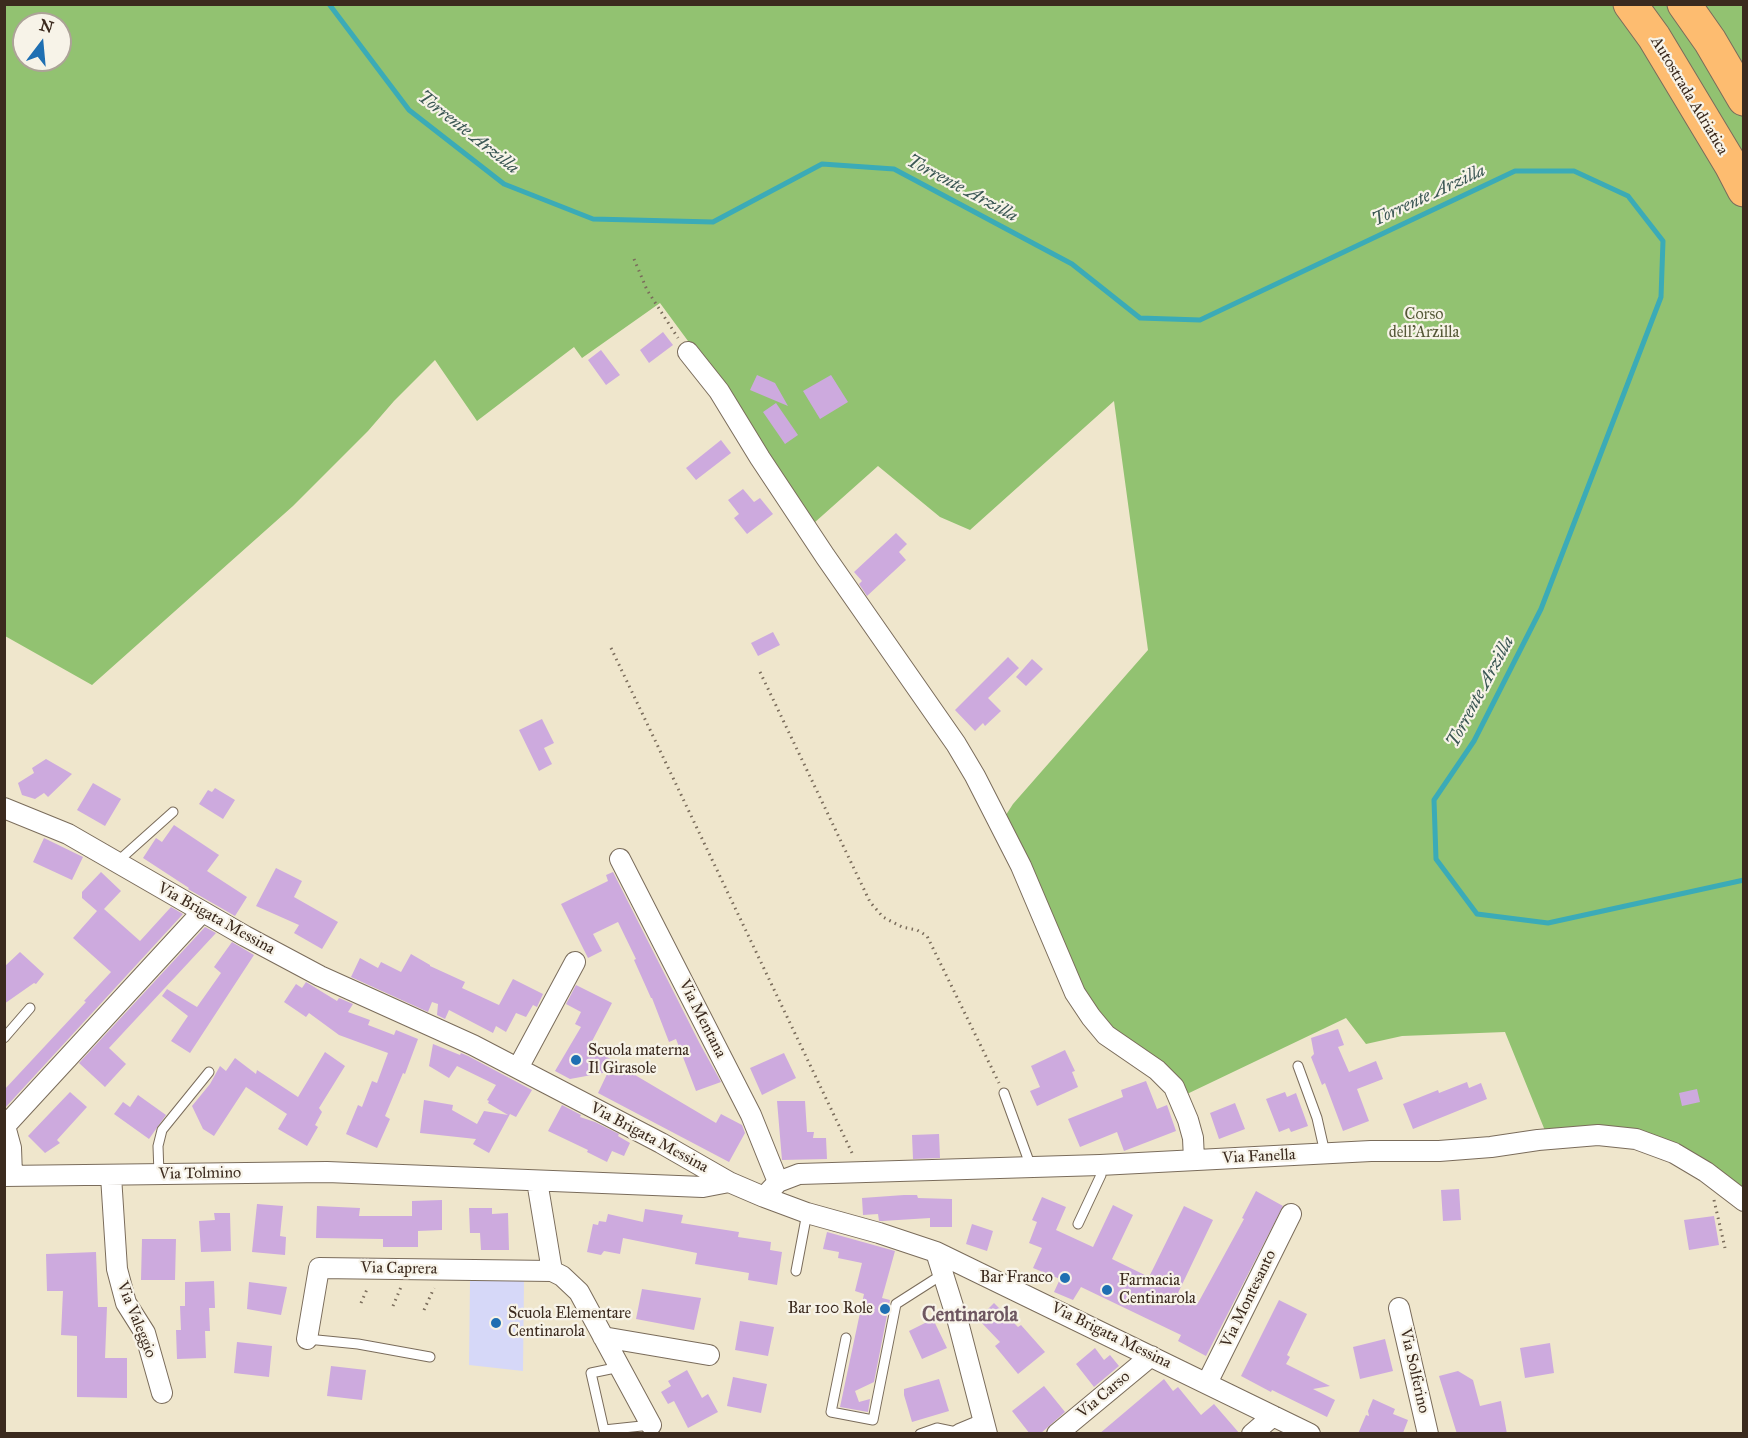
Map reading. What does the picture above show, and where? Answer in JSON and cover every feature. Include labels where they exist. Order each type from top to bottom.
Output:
[{"type":"highway","name":"Autostrada Adriatica","points":[[1630,4],[1654,37],[1731,165],[1743,190]]},
{"type":"highway","points":[[1684,4],[1710,41],[1743,99]]},
{"type":"street","points":[[688,352],[719,391],[825,556],[956,744],[1021,866],[1075,993],[1106,1035],[1157,1070],[1174,1087],[1188,1120],[1194,1160]]},
{"type":"street","name":"Via Brigata Messina","points":[[4,808],[68,834],[244,936],[320,976],[473,1045],[661,1143],[729,1182],[807,1213],[936,1252],[1310,1434]]},
{"type":"street","name":"Via Mentana","points":[[620,859],[751,1115],[778,1182]]},
{"type":"street","name":"Via Tolmino","points":[[202,912],[5,1126],[11,1148],[8,1175],[111,1176],[327,1172],[703,1187],[729,1182]]},
{"type":"street","points":[[518,1068],[575,962]]},
{"type":"street","name":"Via Fanella","points":[[778,1182],[799,1174],[1100,1165],[1371,1151],[1459,1150],[1599,1135],[1636,1139],[1674,1153],[1715,1178],[1743,1201]]},
{"type":"street","name":"Via Valeggio","points":[[111,1176],[117,1269],[126,1303],[145,1333],[162,1393]]},
{"type":"street","points":[[537,1181],[552,1271],[562,1276],[579,1292],[651,1425]]},
{"type":"street","points":[[764,1197],[778,1182]]},
{"type":"street","name":"Via Montesanto","points":[[1207,1383],[1291,1214]]},
{"type":"street","points":[[936,1252],[958,1322],[985,1429],[960,1433]]},
{"type":"street","name":"Via Caprera","points":[[307,1339],[319,1268],[552,1271]]},
{"type":"street","name":"Via Solferino","points":[[1399,1308],[1428,1434]]},
{"type":"street","points":[[603,1337],[709,1354]]},
{"type":"street","name":"Via Carso","points":[[1057,1434],[1151,1356]]},
{"type":"street","points":[[1252,1434],[1273,1416]]},
{"type":"lane","points":[[117,862],[173,812]]},
{"type":"lane","points":[[4,1038],[30,1008]]},
{"type":"lane","points":[[1298,1066],[1317,1118],[1325,1154]]},
{"type":"lane","points":[[159,1174],[158,1146],[162,1130],[209,1072]]},
{"type":"lane","points":[[1004,1093],[1031,1167]]},
{"type":"lane","points":[[1078,1224],[1101,1175],[1100,1165]]},
{"type":"lane","points":[[796,1271],[807,1213]]},
{"type":"lane","points":[[846,1338],[831,1412],[873,1420],[896,1304],[943,1274]]},
{"type":"lane","points":[[307,1339],[358,1344],[430,1357]]},
{"type":"lane","points":[[620,1367],[591,1373],[604,1430],[651,1425]]},
{"type":"lane","points":[[920,1434],[937,1428],[960,1433]]},
{"type":"path","points":[[634,259],[647,290],[688,352]]},
{"type":"path","points":[[610,648],[854,1158],[856,1173]]},
{"type":"path","points":[[760,672],[870,902],[883,917],[927,936],[1004,1093]]},
{"type":"path","points":[[1715,1178],[1713,1195],[1725,1248]]},
{"type":"path","points":[[424,1310],[442,1270]]},
{"type":"shaded area","name":"Scuola Elementare Centinarola","points":[[470,1280],[524,1280],[523,1371],[469,1365]]},
{"type":"green space","name":"Corso dell'Arzilla","points":[[5,5],[1743,5],[1743,1200],[1648,1140],[1550,1143],[1505,1032],[1402,1036],[1366,1044],[1346,1018],[1187,1094],[1122,1042],[1088,1002],[1004,818],[1013,804],[1148,650],[1114,401],[970,530],[940,517],[878,466],[814,523],[660,303],[582,358],[574,347],[477,421],[435,360],[293,506],[92,685],[5,636]]},
{"type":"building","points":[[663,332],[673,345],[649,363],[640,350]]},
{"type":"building","points":[[601,350],[620,375],[606,385],[588,360]]},
{"type":"building","points":[[757,375],[775,383],[788,406],[750,390]]},
{"type":"building","points":[[831,375],[848,402],[820,419],[803,391]]},
{"type":"building","points":[[776,403],[798,435],[785,444],[763,412]]},
{"type":"building","points":[[721,440],[731,453],[696,480],[686,468]]},
{"type":"building","points":[[743,489],[754,502],[760,498],[773,514],[747,534],[734,518],[739,514],[728,500]]},
{"type":"building","points":[[896,533],[907,544],[899,552],[906,560],[867,596],[859,584],[862,581],[854,572]]},
{"type":"building","points":[[773,632],[780,645],[758,656],[751,643]]},
{"type":"building","points":[[1008,657],[1019,668],[988,698],[1001,711],[985,726],[983,723],[975,731],[955,710]]},
{"type":"building","points":[[1032,659],[1043,669],[1026,686],[1016,677]]},
{"type":"building","points":[[542,719],[554,743],[544,748],[552,764],[539,771],[519,730]]},
{"type":"building","points":[[46,759],[72,774],[48,797],[44,793],[35,799],[22,795],[18,783],[34,773],[32,768]]},
{"type":"building","points":[[93,783],[121,799],[105,826],[77,810]]},
{"type":"building","points":[[215,788],[235,800],[223,819],[199,804],[208,790],[212,792]]},
{"type":"building","points":[[174,825],[219,855],[207,871],[247,897],[235,916],[188,889],[143,858],[156,838],[162,842]]},
{"type":"building","points":[[44,838],[83,857],[72,880],[33,862]]},
{"type":"building","points":[[276,868],[302,881],[294,897],[338,922],[322,949],[294,933],[299,925],[256,906]]},
{"type":"building","points":[[101,872],[121,891],[104,909],[140,941],[171,907],[183,914],[4,1109],[4,1090],[111,972],[73,938],[97,911],[82,898],[82,892]]},
{"type":"building","points":[[613,872],[721,1082],[696,1091],[676,1039],[669,1042],[634,960],[636,959],[618,922],[593,934],[602,951],[588,958],[561,904],[608,881],[606,875]]},
{"type":"building","points":[[205,927],[216,933],[109,1048],[126,1064],[105,1087],[79,1063]]},
{"type":"building","points":[[232,942],[254,955],[190,1053],[171,1041],[188,1016],[162,996],[167,989],[197,1007],[221,973],[214,967]]},
{"type":"building","points":[[20,952],[44,974],[36,984],[34,983],[4,1004],[4,967]]},
{"type":"building","points":[[411,954],[430,966],[465,982],[462,988],[499,1005],[513,979],[543,994],[537,1007],[533,1005],[526,1017],[516,1013],[506,1032],[496,1026],[493,1033],[449,1010],[445,1019],[437,1015],[438,1004],[432,1002],[428,1012],[351,977],[360,958],[378,968],[381,962],[401,972]]},
{"type":"building","points":[[306,982],[337,1001],[339,998],[353,1004],[348,1012],[370,1020],[368,1025],[394,1035],[396,1030],[418,1039],[405,1074],[403,1073],[385,1116],[390,1119],[377,1148],[346,1134],[358,1105],[362,1107],[372,1081],[377,1083],[388,1053],[339,1035],[309,1013],[306,1017],[284,1002],[296,984],[302,988]]},
{"type":"building","points":[[576,985],[612,1003],[589,1047],[636,1073],[635,1075],[716,1123],[721,1114],[742,1125],[745,1133],[729,1162],[598,1093],[608,1072],[570,1079],[555,1071],[581,1027],[575,1024],[581,1012],[566,1004]]},
{"type":"building","points":[[1338,1029],[1344,1045],[1338,1047],[1349,1072],[1376,1061],[1383,1079],[1357,1089],[1369,1121],[1343,1131],[1325,1083],[1322,1085],[1311,1057],[1314,1054],[1311,1038]]},
{"type":"building","points":[[433,1044],[468,1056],[532,1090],[516,1117],[510,1114],[489,1153],[473,1144],[476,1139],[420,1133],[424,1100],[453,1105],[452,1110],[477,1124],[484,1111],[508,1115],[488,1103],[487,1100],[496,1085],[457,1066],[449,1078],[429,1066]]},
{"type":"building","points":[[1065,1050],[1075,1071],[1072,1072],[1078,1087],[1037,1106],[1030,1091],[1040,1087],[1031,1066]]},
{"type":"building","points":[[325,1052],[345,1066],[319,1108],[322,1112],[315,1125],[318,1127],[307,1146],[278,1129],[287,1114],[246,1087],[214,1136],[203,1129],[192,1106],[210,1084],[220,1066],[226,1071],[235,1058],[256,1074],[257,1070],[298,1097]]},
{"type":"building","points":[[784,1053],[796,1078],[762,1095],[750,1068]]},
{"type":"building","points":[[1146,1081],[1157,1109],[1167,1105],[1176,1131],[1124,1151],[1117,1132],[1080,1147],[1068,1119],[1123,1097],[1121,1090]]},
{"type":"building","points":[[1467,1082],[1469,1088],[1481,1083],[1487,1099],[1413,1129],[1403,1104],[1438,1090],[1439,1093]]},
{"type":"building","points":[[1697,1089],[1700,1102],[1682,1106],[1679,1093]]},
{"type":"building","points":[[70,1092],[87,1107],[57,1140],[60,1143],[45,1153],[28,1136]]},
{"type":"building","points":[[1285,1092],[1287,1097],[1296,1093],[1308,1126],[1291,1132],[1289,1128],[1279,1132],[1266,1099]]},
{"type":"building","points":[[138,1095],[166,1115],[149,1139],[114,1114],[123,1102],[130,1107]]},
{"type":"building","points":[[777,1101],[805,1101],[807,1132],[814,1132],[813,1138],[826,1138],[827,1159],[782,1160]]},
{"type":"building","points":[[1235,1103],[1245,1129],[1219,1139],[1210,1113]]},
{"type":"building","points":[[562,1105],[581,1115],[580,1117],[619,1134],[618,1136],[630,1143],[624,1156],[612,1151],[607,1162],[548,1131]]},
{"type":"building","points":[[939,1134],[940,1158],[913,1159],[912,1135]]},
{"type":"building","points":[[1459,1189],[1461,1220],[1443,1221],[1441,1190]]},
{"type":"building","points":[[1256,1191],[1283,1206],[1206,1356],[1178,1341],[1181,1335],[1081,1287],[1073,1300],[1054,1292],[1060,1279],[1033,1268],[1042,1248],[1029,1243],[1037,1222],[1032,1220],[1042,1197],[1066,1207],[1056,1230],[1093,1247],[1113,1205],[1133,1215],[1112,1259],[1149,1277],[1184,1206],[1213,1220],[1178,1293],[1198,1303],[1244,1219],[1242,1218]]},
{"type":"building","points":[[917,1195],[918,1198],[952,1199],[952,1227],[930,1227],[930,1218],[879,1221],[878,1214],[863,1215],[862,1198]]},
{"type":"building","points":[[442,1200],[442,1230],[418,1231],[418,1247],[383,1247],[383,1239],[316,1238],[317,1206],[360,1208],[359,1216],[412,1216],[412,1201]]},
{"type":"building","points":[[257,1204],[283,1206],[280,1236],[286,1237],[285,1255],[252,1252]]},
{"type":"building","points":[[469,1208],[492,1208],[492,1214],[508,1213],[509,1250],[481,1250],[480,1233],[470,1233]]},
{"type":"building","points":[[645,1209],[683,1215],[681,1223],[739,1232],[738,1237],[771,1242],[770,1250],[782,1252],[777,1285],[748,1280],[749,1273],[695,1264],[697,1253],[623,1238],[620,1254],[604,1251],[601,1255],[587,1252],[593,1224],[598,1225],[599,1221],[606,1222],[608,1214],[643,1222]]},
{"type":"building","points":[[214,1213],[230,1213],[231,1251],[201,1252],[199,1221],[215,1220]]},
{"type":"building","points":[[1714,1216],[1719,1245],[1689,1250],[1684,1220]]},
{"type":"building","points":[[972,1224],[993,1231],[987,1251],[966,1244]]},
{"type":"building","points":[[827,1232],[895,1251],[882,1298],[890,1300],[874,1382],[855,1391],[859,1402],[870,1399],[868,1412],[840,1407],[864,1294],[855,1291],[862,1263],[838,1258],[839,1252],[823,1249]]},
{"type":"building","points":[[142,1239],[176,1239],[175,1280],[141,1280]]},
{"type":"building","points":[[96,1252],[98,1307],[107,1307],[105,1358],[127,1358],[127,1398],[77,1397],[77,1336],[61,1335],[63,1291],[47,1291],[46,1254]]},
{"type":"building","points":[[214,1281],[215,1308],[209,1308],[210,1331],[205,1331],[206,1358],[177,1359],[176,1330],[181,1330],[180,1306],[185,1306],[185,1282]]},
{"type":"building","points":[[249,1282],[287,1287],[281,1315],[247,1309]]},
{"type":"building","points":[[642,1289],[701,1298],[694,1330],[636,1319]]},
{"type":"building","points":[[1279,1300],[1307,1314],[1287,1355],[1290,1357],[1286,1364],[1330,1386],[1313,1389],[1335,1400],[1327,1417],[1241,1376]]},
{"type":"building","points":[[994,1303],[1018,1327],[1021,1325],[1045,1352],[1018,1374],[995,1346],[1000,1342],[978,1319]]},
{"type":"building","points":[[933,1319],[947,1348],[922,1359],[909,1331]]},
{"type":"building","points":[[740,1321],[774,1327],[768,1356],[735,1350]]},
{"type":"building","points":[[1385,1339],[1393,1371],[1360,1379],[1353,1347]]},
{"type":"building","points":[[237,1342],[272,1346],[269,1377],[234,1373]]},
{"type":"building","points":[[1550,1343],[1554,1373],[1525,1378],[1520,1348]]},
{"type":"building","points":[[1095,1348],[1104,1360],[1110,1355],[1119,1366],[1094,1387],[1076,1364]]},
{"type":"building","points":[[331,1366],[366,1370],[362,1400],[327,1396]]},
{"type":"building","points":[[687,1370],[702,1398],[708,1394],[718,1412],[688,1428],[674,1401],[668,1404],[661,1392],[671,1386],[668,1381]]},
{"type":"building","points":[[1458,1371],[1473,1380],[1480,1406],[1501,1401],[1507,1434],[1457,1434],[1439,1376]]},
{"type":"building","points":[[733,1377],[767,1384],[761,1413],[727,1406]]},
{"type":"building","points":[[939,1379],[949,1411],[912,1422],[904,1389]]},
{"type":"building","points":[[1164,1379],[1173,1391],[1178,1387],[1201,1415],[1214,1404],[1240,1434],[1099,1434]]},
{"type":"building","points":[[1044,1386],[1065,1412],[1040,1434],[1030,1434],[1012,1411]]},
{"type":"building","points":[[1373,1399],[1395,1409],[1393,1414],[1408,1420],[1404,1434],[1358,1434],[1366,1415],[1369,1416],[1368,1411]]},
{"type":"waterway","name":"Torrente Arzilla","points":[[329,4],[409,110],[504,184],[593,219],[713,222],[822,164],[894,169],[1072,264],[1140,318],[1200,320],[1515,171],[1574,171],[1628,196],[1663,241],[1661,297],[1541,609],[1474,741],[1434,800],[1436,859],[1477,914],[1548,923],[1744,880]]},
{"type":"place","name":"Scuola materna Il Girasole","points":[[576,1060]]},
{"type":"place","name":"Bar Franco","points":[[1065,1278]]},
{"type":"place","name":"Farmacia Centinarola","points":[[1107,1290]]},
{"type":"place","name":"Bar 100 Role","points":[[885,1309]]},
{"type":"place","name":"Scuola Elementare Centinarola","points":[[496,1323]]},
{"type":"district","name":"Centinarola","points":[[970,1316]]}]
